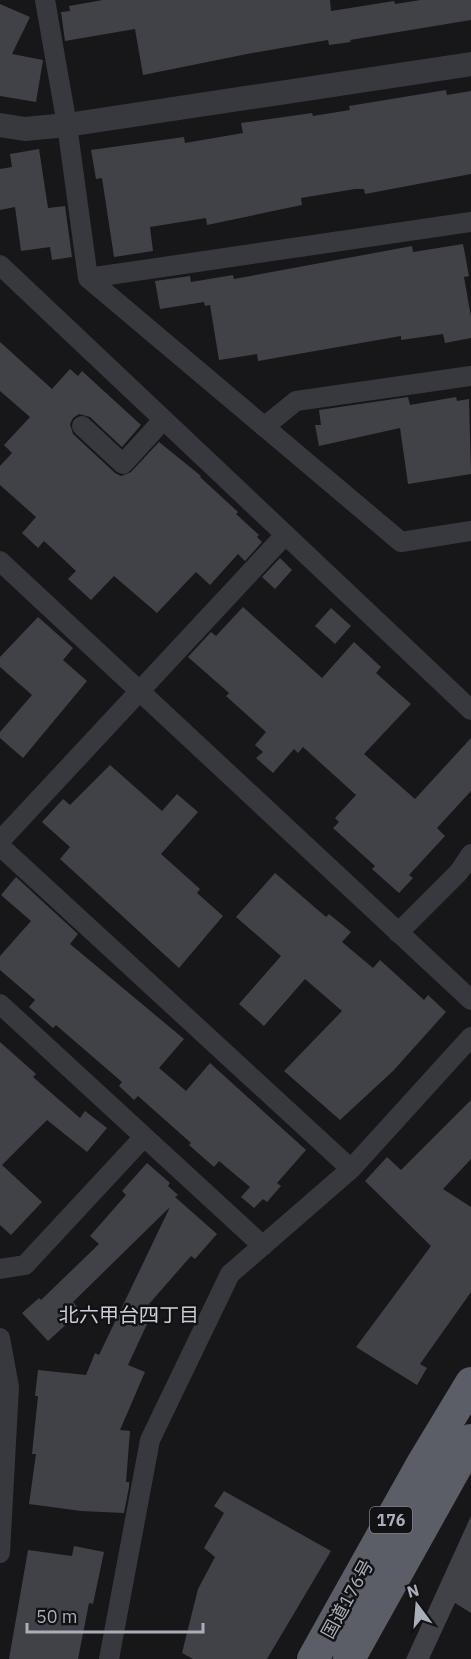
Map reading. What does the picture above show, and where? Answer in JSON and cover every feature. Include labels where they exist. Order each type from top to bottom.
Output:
[{"type":"highway","name":"国道176号","points":[[313,1659],[422,1464],[471,1383]]},
{"type":"highway","name":"国道176号","points":[[351,1658],[471,1440]]},
{"type":"street","points":[[45,0],[67,125],[88,278],[401,542],[471,531]]},
{"type":"street","points":[[0,125],[25,129],[67,125],[471,64]]},
{"type":"street","points":[[88,278],[471,222]]},
{"type":"street","points":[[0,265],[471,710]]},
{"type":"street","points":[[264,427],[296,401],[471,376]]},
{"type":"street","points":[[82,426],[123,464],[163,420]]},
{"type":"street","points":[[285,535],[0,843],[351,1169]]},
{"type":"street","points":[[0,561],[471,1000]]},
{"type":"street","points":[[398,933],[459,872],[471,854]]},
{"type":"street","points":[[0,1004],[263,1245]]},
{"type":"street","points":[[109,1659],[150,1440],[230,1274],[351,1169],[471,1037]]},
{"type":"street","points":[[0,1269],[25,1265],[143,1137]]},
{"type":"street","points":[[0,1338],[9,1387],[0,1553]]},
{"type":"building","points":[[103,0],[330,0],[331,11],[394,1],[395,4],[421,0],[471,0],[471,20],[350,40],[351,42],[329,45],[328,40],[143,75],[135,29],[65,41],[61,12],[70,11],[69,6]]},
{"type":"building","points":[[0,4],[30,17],[12,54],[43,60],[36,102],[0,96]]},
{"type":"building","points":[[446,90],[447,95],[471,91],[471,174],[365,194],[364,189],[355,189],[301,198],[302,205],[207,225],[206,218],[150,227],[153,251],[114,257],[102,178],[96,179],[91,150],[184,137],[185,143],[243,133],[241,123],[312,113],[313,116],[350,110],[349,106]]},
{"type":"building","points":[[39,149],[48,208],[65,206],[72,257],[52,260],[50,247],[21,251],[15,207],[0,210],[0,169],[12,167],[10,154]]},
{"type":"building","points":[[463,244],[469,276],[464,277],[471,317],[471,338],[445,343],[443,334],[401,340],[401,336],[258,361],[257,354],[219,360],[210,305],[205,306],[204,302],[160,309],[155,281],[190,276],[191,282],[233,275],[234,279],[412,246],[413,252]]},
{"type":"building","points":[[0,342],[52,389],[70,369],[78,376],[82,371],[141,425],[122,447],[90,417],[79,414],[73,418],[70,424],[73,434],[115,473],[121,476],[131,472],[159,442],[201,476],[238,512],[236,514],[259,535],[257,537],[262,542],[245,561],[238,554],[210,585],[196,572],[157,613],[114,576],[91,600],[68,579],[76,571],[44,541],[38,548],[22,533],[36,517],[0,485],[0,466],[12,453],[4,445],[30,417],[0,391]]},
{"type":"building","points":[[408,397],[410,405],[456,397],[457,401],[469,399],[471,474],[408,484],[400,428],[319,446],[315,425],[321,425],[319,410]]},
{"type":"building","points":[[280,558],[292,570],[275,589],[262,577]]},
{"type":"building","points":[[243,607],[322,678],[354,642],[381,667],[376,673],[411,704],[364,754],[415,799],[471,738],[471,791],[437,828],[445,836],[409,875],[413,878],[399,893],[372,869],[375,866],[333,828],[339,822],[335,818],[356,795],[303,747],[298,753],[294,749],[273,773],[256,758],[263,752],[255,745],[266,732],[226,696],[229,693],[188,657],[211,632],[216,636]]},
{"type":"building","points":[[331,608],[351,626],[335,644],[315,626]]},
{"type":"building","points":[[38,617],[73,648],[63,660],[87,681],[23,758],[0,738],[0,732],[32,695],[0,667],[0,657]]},
{"type":"building","points":[[110,765],[162,811],[177,794],[198,812],[161,854],[200,889],[197,893],[223,916],[179,968],[60,859],[70,847],[42,822],[63,799],[70,805]]},
{"type":"building","points":[[275,873],[326,917],[329,914],[351,932],[342,942],[373,968],[380,960],[424,1000],[428,995],[446,1012],[393,1071],[340,1120],[284,1071],[342,1011],[305,979],[264,1026],[239,1004],[281,956],[236,917]]},
{"type":"building","points":[[16,877],[78,934],[70,944],[184,1039],[159,1068],[186,1091],[210,1063],[306,1150],[277,1183],[281,1186],[267,1202],[263,1199],[254,1208],[241,1197],[250,1187],[219,1161],[214,1167],[189,1145],[191,1143],[138,1096],[134,1100],[119,1086],[122,1082],[56,1025],[53,1028],[29,1007],[35,1000],[0,970],[0,956],[31,921],[1,895]]},
{"type":"building","points":[[0,1042],[36,1074],[33,1077],[80,1118],[85,1111],[107,1128],[87,1152],[47,1120],[2,1165],[42,1202],[11,1235],[0,1225]]},
{"type":"building","points":[[471,1100],[471,1159],[443,1189],[471,1207],[471,1292],[420,1364],[427,1368],[417,1385],[356,1347],[431,1246],[365,1181],[387,1157],[401,1170]]},
{"type":"building","points":[[147,1163],[170,1183],[168,1186],[178,1195],[175,1197],[217,1234],[195,1259],[191,1256],[149,1304],[155,1307],[128,1365],[145,1372],[120,1430],[130,1431],[126,1482],[129,1482],[129,1487],[124,1513],[81,1511],[29,1504],[36,1454],[32,1454],[38,1396],[35,1396],[38,1370],[86,1375],[95,1353],[99,1355],[170,1207],[73,1302],[81,1311],[48,1341],[22,1313],[39,1298],[41,1300],[99,1244],[90,1236],[126,1195],[122,1191]]},
{"type":"building","points":[[224,1491],[331,1551],[267,1659],[193,1659],[182,1653],[198,1589],[215,1557],[204,1548],[224,1513],[214,1506]]},
{"type":"building","points":[[471,1516],[471,1613],[455,1603],[429,1659],[406,1659]]},
{"type":"building","points":[[74,1546],[104,1552],[93,1604],[89,1603],[78,1659],[9,1659],[28,1550],[72,1556]]},
{"type":"district","name":"北六甲台四丁目","points":[[129,1314]]}]
